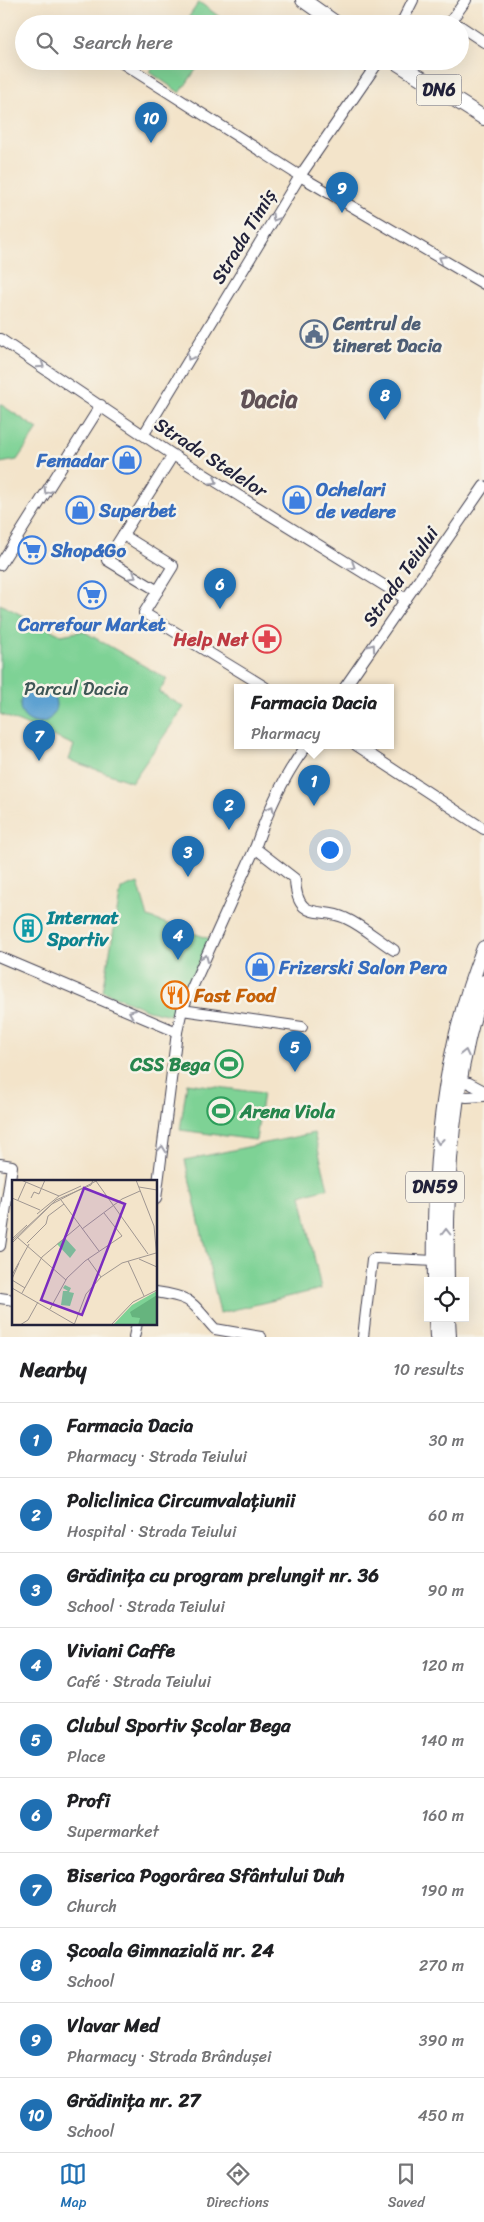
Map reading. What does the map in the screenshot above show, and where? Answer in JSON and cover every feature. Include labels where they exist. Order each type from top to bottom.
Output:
[{"type":"main road","points":[[302,0],[324,15]]},
{"type":"main road","name":"DN6","points":[[408,70],[484,118]]},
{"type":"main road","name":"DN59","points":[[435,1277],[436,1175],[451,1094],[462,1014],[484,948]]},
{"type":"main road","name":"DN59","points":[[447,1277],[451,1094],[459,1081],[473,1017],[484,982]]},
{"type":"main road","points":[[436,1322],[437,1337]]},
{"type":"main road","points":[[448,1322],[449,1337]]},
{"type":"street","points":[[406,15],[413,0]]},
{"type":"street","points":[[455,15],[466,0]]},
{"type":"street","points":[[469,32],[484,42]]},
{"type":"street","points":[[133,70],[300,176],[484,284]]},
{"type":"street","name":"Strada Timiș","points":[[144,434],[300,176],[373,70]]},
{"type":"street","name":"Strada Stelelor","points":[[0,339],[173,455],[406,599]]},
{"type":"street","points":[[0,565],[101,405]]},
{"type":"street","points":[[158,592],[107,560],[173,455]]},
{"type":"street","name":"Strada Teiului","points":[[347,684],[484,486]]},
{"type":"street","points":[[123,535],[174,566],[144,613],[259,684]]},
{"type":"street","points":[[158,1182],[177,1032],[182,1010],[266,820],[297,758],[304,749]]},
{"type":"street","points":[[362,749],[484,828]]},
{"type":"street","points":[[255,848],[295,879],[297,895],[306,909],[317,914],[343,917],[394,950]]},
{"type":"street","points":[[0,957],[177,1032]]},
{"type":"street","points":[[182,1010],[302,1027]]},
{"type":"street","points":[[459,1081],[469,1083],[484,1092]]},
{"type":"street","points":[[451,1094],[484,1096]]},
{"type":"street","points":[[0,1164],[12,1166],[0,1246]]},
{"type":"street","points":[[363,1337],[372,1260],[376,1258],[434,1261]]},
{"type":"street","points":[[158,1292],[189,1300],[200,1308],[215,1329],[261,1337]]},
{"type":"street","points":[[134,1337],[137,1324]]},
{"type":"green space","points":[[199,2],[217,15],[190,15]]},
{"type":"green space","points":[[151,70],[196,70],[180,93],[150,72]]},
{"type":"green space","points":[[0,404],[38,429],[17,460],[0,463]]},
{"type":"green space","name":"Parcul Dacia","points":[[0,604],[61,635],[83,631],[167,679],[159,692],[184,707],[132,782],[69,760],[74,745],[0,714]]},
{"type":"green space","points":[[138,883],[148,917],[210,939],[189,984],[170,1015],[148,1010],[103,991],[121,889]]},
{"type":"green space","name":"Arena Viola","points":[[187,1083],[263,1093],[256,1140],[180,1130]]},
{"type":"green space","points":[[314,1133],[328,1188],[301,1195],[321,1289],[220,1313],[185,1160]]},
{"type":"water","points":[[38,687],[51,692],[56,705],[51,718],[38,723],[25,718],[20,705],[25,692]]},
{"type":"place","name":"Grădinița nr. 27","points":[[151,143]]},
{"type":"place","name":"Vlavar Med","points":[[342,213]]},
{"type":"place","name":"Centrul de tineret Dacia","points":[[314,334]]},
{"type":"place","name":"Școala Gimnazială nr. 24","points":[[385,420]]},
{"type":"place","name":"Femadar","points":[[127,460]]},
{"type":"place","name":"Ochelari de vedere","points":[[297,500]]},
{"type":"place","name":"Superbet","points":[[80,510]]},
{"type":"place","name":"Shop&Go","points":[[32,550]]},
{"type":"place","name":"Carrefour Market","points":[[92,595]]},
{"type":"place","name":"Profi","points":[[220,609]]},
{"type":"place","name":"Help Net","points":[[267,639]]},
{"type":"place","name":"Biserica Pogorârea Sfântului Duh","points":[[39,761]]},
{"type":"place","name":"Farmacia Dacia","points":[[314,806]]},
{"type":"place","name":"Policlinica Circumvalațiunii","points":[[229,830]]},
{"type":"place","name":"Grădinița cu program prelungit nr. 36","points":[[188,877]]},
{"type":"place","name":"Internat Sportiv","points":[[28,928]]},
{"type":"place","name":"Viviani Caffe","points":[[178,960]]},
{"type":"place","name":"Frizerski Salon Pera","points":[[260,967]]},
{"type":"place","name":"Fast Food","points":[[175,995]]},
{"type":"place","name":"CSS Bega","points":[[229,1064]]},
{"type":"place","name":"Clubul Sportiv Școlar Bega","points":[[295,1072]]},
{"type":"place","name":"Arena Viola","points":[[221,1111]]},
{"type":"district","name":"Dacia","points":[[269,399]]}]
